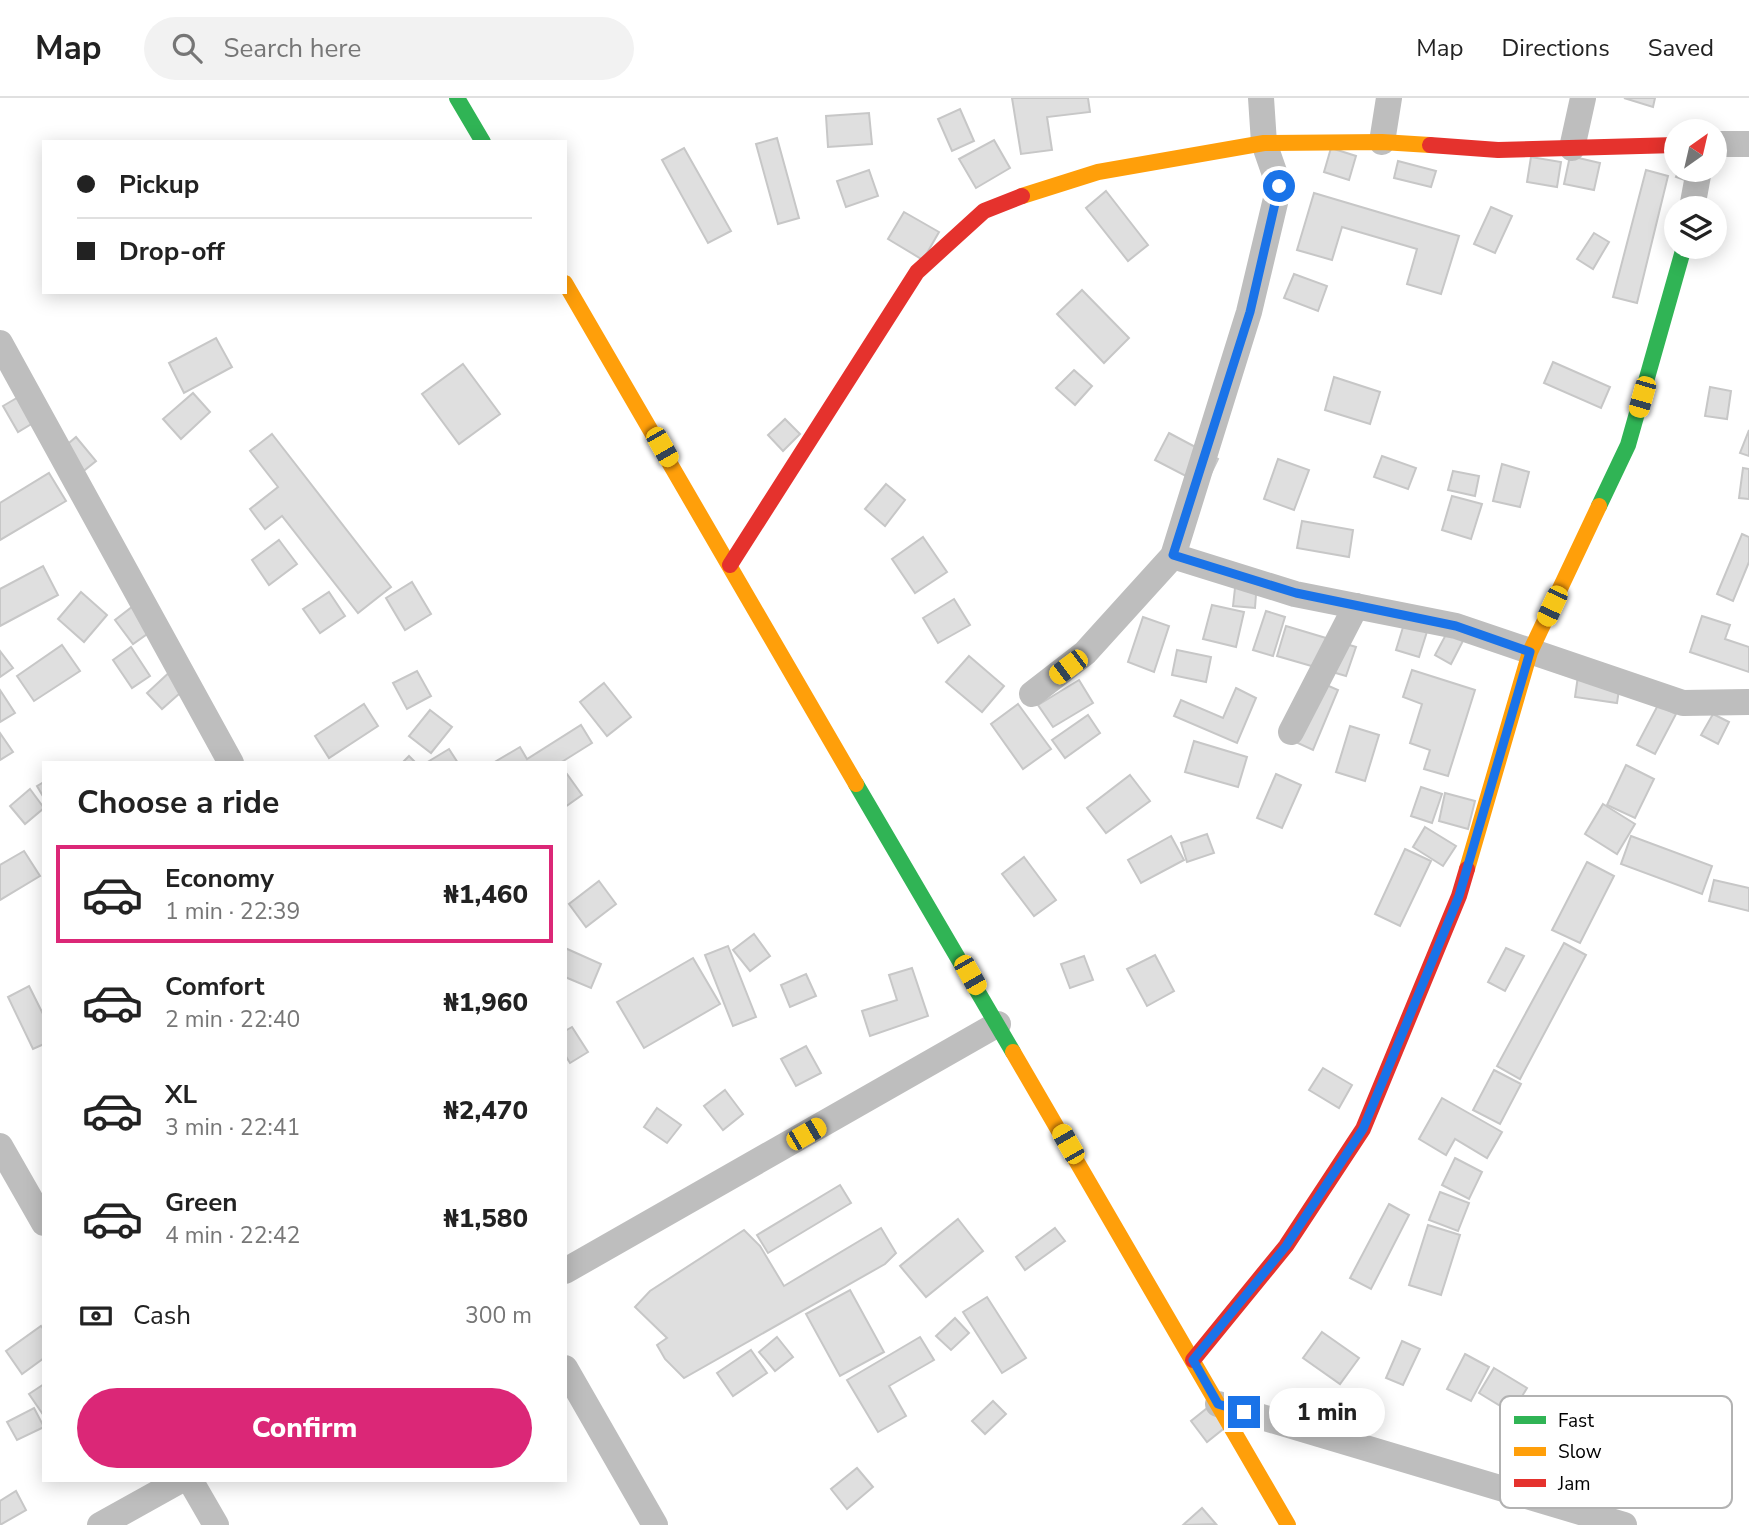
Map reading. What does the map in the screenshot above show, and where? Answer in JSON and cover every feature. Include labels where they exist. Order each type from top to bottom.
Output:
[{"type":"street","points":[[457,98],[482,140]]},
{"type":"street","points":[[1032,694],[1086,653],[1173,555],[1250,312],[1279,186],[1264,143],[1261,98]]},
{"type":"street","points":[[1382,142],[1389,98]]},
{"type":"street","points":[[1573,148],[1583,98]]},
{"type":"street","points":[[730,565],[917,272],[984,211],[1029,192],[1098,172],[1264,143],[1382,142],[1498,150],[1664,145]]},
{"type":"street","points":[[1727,144],[1749,144]]},
{"type":"street","points":[[1193,1360],[1286,1246],[1363,1129],[1459,896],[1530,652],[1628,445],[1681,259]]},
{"type":"street","points":[[567,286],[1288,1525]]},
{"type":"street","points":[[0,343],[230,761]]},
{"type":"street","points":[[1173,555],[1296,593],[1456,626],[1684,703],[1749,702]]},
{"type":"street","points":[[1291,732],[1356,606]]},
{"type":"street","points":[[567,1270],[998,1024]]},
{"type":"street","points":[[0,1146],[42,1220]]},
{"type":"street","points":[[567,1371],[655,1525]]},
{"type":"street","points":[[1218,1404],[1500,1488]]},
{"type":"street","points":[[100,1525],[177,1482]]},
{"type":"street","points":[[191,1482],[216,1525]]},
{"type":"street","points":[[1567,1508],[1624,1525]]},
{"type":"building","points":[[1012,98],[1088,98],[1090,112],[1047,117],[1052,150],[1021,154]]},
{"type":"building","points":[[1624,98],[1655,98],[1653,107]]},
{"type":"building","points":[[960,109],[974,141],[952,151],[938,119]]},
{"type":"building","points":[[869,113],[872,144],[828,147],[826,116]]},
{"type":"building","points":[[777,138],[799,218],[778,224],[756,144]]},
{"type":"building","points":[[994,140],[1010,168],[976,188],[959,159]]},
{"type":"building","points":[[684,148],[731,231],[708,243],[662,160]]},
{"type":"building","points":[[1331,148],[1356,156],[1349,180],[1324,172]]},
{"type":"building","points":[[1570,156],[1600,163],[1594,190],[1564,184]]},
{"type":"building","points":[[1531,157],[1561,162],[1557,187],[1527,182]]},
{"type":"building","points":[[1398,161],[1436,171],[1431,187],[1394,178]]},
{"type":"building","points":[[869,170],[878,196],[846,207],[837,181]]},
{"type":"building","points":[[1646,170],[1664,175],[1664,182],[1667,182],[1637,303],[1613,297]]},
{"type":"building","points":[[1106,191],[1148,245],[1128,261],[1086,208]]},
{"type":"building","points":[[1314,193],[1459,236],[1441,294],[1407,284],[1417,249],[1342,227],[1332,260],[1297,250]]},
{"type":"building","points":[[1491,207],[1512,216],[1495,253],[1474,244]]},
{"type":"building","points":[[904,212],[939,232],[923,260],[888,239]]},
{"type":"building","points":[[1594,233],[1609,242],[1593,269],[1577,259]]},
{"type":"building","points":[[1294,274],[1327,286],[1318,311],[1284,298]]},
{"type":"building","points":[[1082,290],[1129,338],[1104,363],[1057,314]]},
{"type":"building","points":[[216,338],[232,367],[184,393],[169,363]]},
{"type":"building","points":[[1553,362],[1610,387],[1601,408],[1544,383]]},
{"type":"building","points":[[463,364],[500,414],[459,444],[422,394]]},
{"type":"building","points":[[1074,370],[1092,386],[1075,405],[1056,388]]},
{"type":"building","points":[[1334,377],[1380,392],[1370,424],[1325,410]]},
{"type":"building","points":[[1710,387],[1731,391],[1727,419],[1705,416]]},
{"type":"building","points":[[32,389],[48,414],[18,432],[3,406]]},
{"type":"building","points":[[193,393],[210,412],[181,439],[163,419]]},
{"type":"building","points":[[785,419],[800,434],[783,451],[768,435]]},
{"type":"building","points":[[1749,430],[1749,456],[1740,453]]},
{"type":"building","points":[[1169,433],[1218,459],[1205,486],[1155,460]]},
{"type":"building","points":[[272,434],[391,587],[358,613],[282,516],[265,529],[250,509],[278,487],[250,451]]},
{"type":"building","points":[[76,437],[96,461],[81,473],[62,449]]},
{"type":"building","points":[[1382,456],[1416,468],[1408,489],[1374,477]]},
{"type":"building","points":[[1278,459],[1309,470],[1294,510],[1264,499]]},
{"type":"building","points":[[1502,464],[1529,472],[1520,507],[1493,501]]},
{"type":"building","points":[[1743,468],[1749,469],[1749,499],[1739,498]]},
{"type":"building","points":[[1453,471],[1479,476],[1475,496],[1448,490]]},
{"type":"building","points":[[49,473],[66,501],[0,540],[0,503]]},
{"type":"building","points":[[886,484],[905,500],[885,526],[865,509]]},
{"type":"building","points":[[1452,496],[1482,504],[1471,539],[1442,530]]},
{"type":"building","points":[[1302,521],[1353,530],[1349,557],[1297,548]]},
{"type":"building","points":[[1742,534],[1749,537],[1749,562],[1733,601],[1717,594]]},
{"type":"building","points":[[923,537],[947,572],[915,593],[892,559]]},
{"type":"building","points":[[279,540],[297,564],[269,585],[252,560]]},
{"type":"building","points":[[43,566],[58,595],[0,626],[0,589]]},
{"type":"building","points":[[1236,579],[1257,581],[1255,608],[1233,606]]},
{"type":"building","points":[[412,582],[431,614],[405,630],[386,598]]},
{"type":"building","points":[[81,592],[107,615],[84,642],[58,619]]},
{"type":"building","points":[[329,592],[345,616],[320,633],[303,609]]},
{"type":"building","points":[[954,599],[970,625],[938,643],[923,618]]},
{"type":"building","points":[[141,600],[160,625],[133,644],[115,620]]},
{"type":"building","points":[[1212,605],[1244,612],[1236,647],[1203,639]]},
{"type":"building","points":[[1266,611],[1285,617],[1273,656],[1253,650]]},
{"type":"building","points":[[1408,611],[1431,619],[1419,657],[1396,650]]},
{"type":"building","points":[[1702,616],[1730,625],[1725,639],[1749,647],[1749,672],[1690,652]]},
{"type":"building","points":[[1143,617],[1169,626],[1154,672],[1128,662]]},
{"type":"building","points":[[1286,626],[1356,647],[1346,676],[1277,656]]},
{"type":"building","points":[[1450,627],[1466,635],[1451,664],[1435,655]]},
{"type":"building","points":[[62,645],[80,671],[34,701],[17,676]]},
{"type":"building","points":[[131,647],[150,676],[132,688],[113,660]]},
{"type":"building","points":[[1177,650],[1211,657],[1206,682],[1172,675]]},
{"type":"building","points":[[0,651],[13,668],[0,677]]},
{"type":"building","points":[[969,656],[1004,686],[982,712],[946,682]]},
{"type":"building","points":[[173,669],[188,686],[162,709],[147,693]]},
{"type":"building","points":[[1412,670],[1475,690],[1448,776],[1424,769],[1430,750],[1410,743],[1422,704],[1403,697]]},
{"type":"building","points":[[417,671],[431,696],[407,709],[393,683]]},
{"type":"building","points":[[1578,676],[1620,683],[1617,703],[1575,697]]},
{"type":"building","points":[[1079,680],[1093,703],[1053,727],[1038,705]]},
{"type":"building","points":[[1315,680],[1338,690],[1313,750],[1289,739]]},
{"type":"building","points":[[604,683],[631,717],[607,736],[580,702]]},
{"type":"building","points":[[1236,688],[1256,698],[1237,743],[1174,716],[1181,700],[1223,718]]},
{"type":"building","points":[[0,690],[15,713],[0,722]]},
{"type":"building","points":[[364,704],[378,726],[329,758],[315,736]]},
{"type":"building","points":[[1018,704],[1051,749],[1023,769],[991,724]]},
{"type":"building","points":[[1658,705],[1676,714],[1655,754],[1637,745]]},
{"type":"building","points":[[430,710],[452,727],[431,753],[409,736]]},
{"type":"building","points":[[1713,714],[1729,722],[1718,744],[1701,735]]},
{"type":"building","points":[[1088,715],[1100,733],[1065,758],[1052,740]]},
{"type":"building","points":[[581,725],[592,743],[563,761],[496,761],[520,747],[527,759]]},
{"type":"building","points":[[1350,726],[1379,735],[1365,781],[1336,772]]},
{"type":"building","points":[[0,733],[13,752],[0,760]]},
{"type":"building","points":[[1194,741],[1247,757],[1238,787],[1185,772]]},
{"type":"building","points":[[449,749],[457,761],[429,761]]},
{"type":"building","points":[[1626,765],[1654,779],[1635,818],[1607,805]]},
{"type":"building","points":[[567,774],[582,795],[567,806]]},
{"type":"building","points":[[1276,774],[1301,785],[1282,828],[1257,818]]},
{"type":"building","points":[[1130,775],[1150,801],[1106,833],[1087,808]]},
{"type":"building","points":[[1421,787],[1442,794],[1432,823],[1411,816]]},
{"type":"building","points":[[30,789],[42,805],[42,810],[25,824],[10,806]]},
{"type":"building","points":[[1445,793],[1475,801],[1468,829],[1439,821]]},
{"type":"building","points":[[1603,804],[1635,824],[1617,854],[1585,834]]},
{"type":"building","points":[[1425,827],[1456,846],[1443,866],[1413,847]]},
{"type":"building","points":[[1207,834],[1214,853],[1187,862],[1181,843]]},
{"type":"building","points":[[1171,836],[1184,860],[1141,883],[1128,860]]},
{"type":"building","points":[[1631,836],[1712,866],[1702,894],[1621,864]]},
{"type":"building","points":[[1405,849],[1431,861],[1400,926],[1375,914]]},
{"type":"building","points":[[24,851],[40,876],[0,900],[0,865]]},
{"type":"building","points":[[1024,857],[1056,900],[1034,916],[1002,874]]},
{"type":"building","points":[[1587,862],[1614,876],[1580,943],[1552,930]]},
{"type":"building","points":[[1714,880],[1749,888],[1749,911],[1709,901]]},
{"type":"building","points":[[599,881],[616,904],[586,927],[569,904]]},
{"type":"building","points":[[754,934],[770,956],[750,971],[733,950]]},
{"type":"building","points":[[1564,943],[1586,955],[1520,1079],[1497,1066]]},
{"type":"building","points":[[728,946],[756,1017],[733,1026],[705,955]]},
{"type":"building","points":[[1506,948],[1524,956],[1505,991],[1488,982]]},
{"type":"building","points":[[567,949],[601,964],[591,988],[567,978]]},
{"type":"building","points":[[1155,955],[1174,991],[1147,1006],[1127,969]]},
{"type":"building","points":[[1084,956],[1093,980],[1070,988],[1061,964]]},
{"type":"building","points":[[693,958],[720,1004],[644,1048],[617,1002]]},
{"type":"building","points":[[912,968],[928,1016],[870,1036],[862,1011],[897,1000],[889,975]]},
{"type":"building","points":[[806,974],[816,996],[790,1007],[781,985]]},
{"type":"building","points":[[29,986],[42,1012],[42,1045],[33,1049],[8,997]]},
{"type":"building","points":[[572,1027],[588,1052],[570,1063],[567,1058],[567,1030]]},
{"type":"building","points":[[806,1046],[821,1073],[796,1086],[781,1059]]},
{"type":"building","points":[[1323,1068],[1352,1085],[1339,1108],[1309,1090]]},
{"type":"building","points":[[1494,1070],[1521,1084],[1500,1124],[1473,1110]]},
{"type":"building","points":[[725,1090],[743,1114],[723,1130],[704,1106]]},
{"type":"building","points":[[1442,1098],[1502,1132],[1487,1158],[1455,1139],[1446,1155],[1419,1139]]},
{"type":"building","points":[[657,1108],[681,1125],[667,1143],[644,1127]]},
{"type":"building","points":[[1455,1158],[1482,1172],[1469,1199],[1442,1185]]},
{"type":"building","points":[[840,1185],[851,1203],[768,1253],[757,1235]]},
{"type":"building","points":[[1440,1192],[1469,1203],[1458,1231],[1429,1220]]},
{"type":"building","points":[[1389,1204],[1409,1215],[1371,1289],[1350,1278]]},
{"type":"building","points":[[958,1219],[983,1251],[926,1297],[900,1266]]},
{"type":"building","points":[[1428,1225],[1460,1235],[1441,1295],[1409,1285]]},
{"type":"building","points":[[881,1228],[896,1253],[885,1264],[684,1378],[665,1359],[657,1345],[667,1338],[635,1307],[650,1291],[744,1230],[760,1246],[784,1286]]},
{"type":"building","points":[[1055,1228],[1065,1241],[1025,1270],[1016,1257]]},
{"type":"building","points":[[850,1290],[884,1352],[840,1376],[806,1314]]},
{"type":"building","points":[[987,1297],[1026,1358],[1002,1373],[963,1312]]},
{"type":"building","points":[[955,1318],[969,1333],[951,1350],[936,1336]]},
{"type":"building","points":[[42,1327],[42,1359],[22,1374],[6,1351]]},
{"type":"building","points":[[1322,1332],[1359,1358],[1340,1384],[1303,1358]]},
{"type":"building","points":[[777,1337],[793,1357],[775,1371],[759,1352]]},
{"type":"building","points":[[920,1337],[934,1360],[889,1386],[906,1416],[878,1432],[847,1380]]},
{"type":"building","points":[[1402,1341],[1420,1349],[1403,1385],[1386,1378]]},
{"type":"building","points":[[751,1350],[767,1373],[733,1396],[717,1373]]},
{"type":"building","points":[[1465,1354],[1489,1367],[1471,1401],[1447,1389]]},
{"type":"building","points":[[1494,1368],[1527,1388],[1522,1396],[1500,1396],[1500,1406],[1479,1393]]},
{"type":"building","points":[[42,1385],[42,1413],[29,1394]]},
{"type":"building","points":[[993,1401],[1006,1414],[985,1434],[972,1421]]},
{"type":"building","points":[[1211,1405],[1227,1426],[1207,1442],[1191,1421]]},
{"type":"building","points":[[34,1408],[42,1428],[17,1440],[7,1422]]},
{"type":"building","points":[[857,1468],[873,1487],[847,1509],[831,1489]]},
{"type":"building","points":[[16,1491],[26,1510],[0,1525],[0,1501]]},
{"type":"building","points":[[1202,1508],[1216,1524],[1183,1525]]},
{"type":"traffic: fast","points":[[457,98],[482,140]]},
{"type":"traffic: fast","points":[[1599,506],[1628,445],[1681,259]]},
{"type":"traffic: fast","points":[[856,784],[1013,1052]]},
{"type":"traffic: slow","points":[[1022,196],[1098,172],[1264,143],[1382,142],[1430,145]]},
{"type":"traffic: slow","points":[[567,286],[856,784]]},
{"type":"traffic: slow","points":[[1467,869],[1530,652],[1599,506]]},
{"type":"traffic: slow","points":[[1013,1052],[1288,1525]]},
{"type":"traffic: jam","points":[[1430,145],[1498,150],[1664,145]]},
{"type":"traffic: jam","points":[[730,565],[917,272],[984,211],[1022,196]]},
{"type":"traffic: jam","points":[[1193,1360],[1286,1246],[1363,1129],[1459,896],[1467,869]]},
{"type":"route","points":[[1244,1412],[1218,1404],[1193,1360],[1286,1246],[1363,1129],[1459,896],[1530,652],[1456,626],[1296,593],[1173,555],[1250,312],[1279,186]]}]
